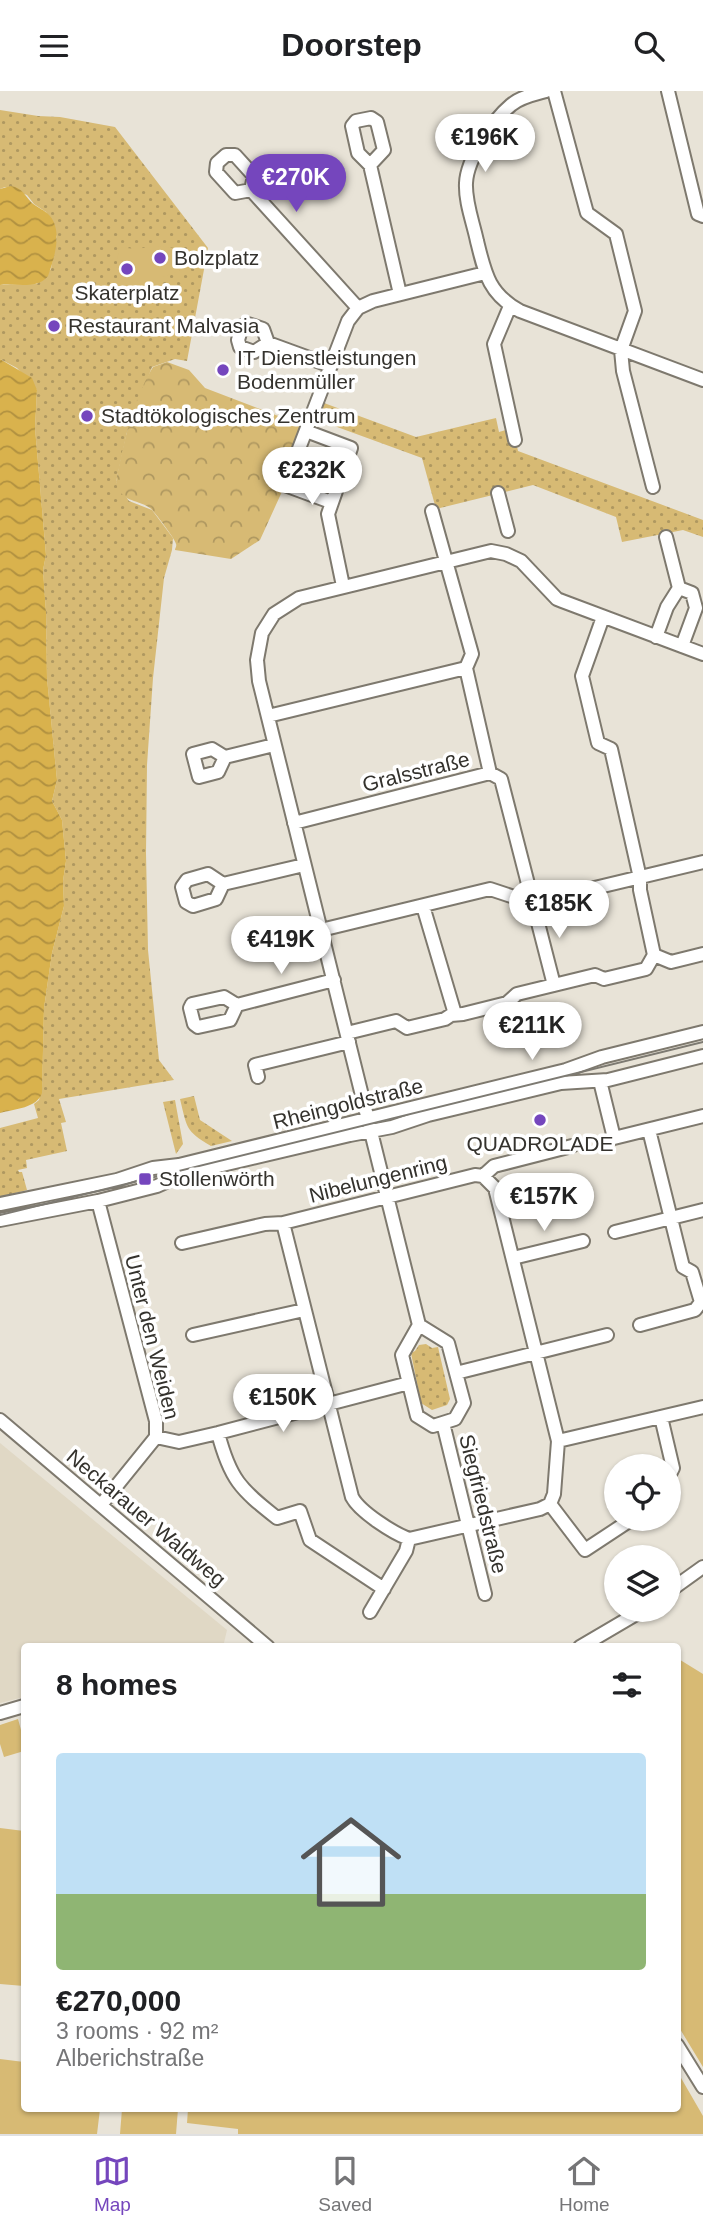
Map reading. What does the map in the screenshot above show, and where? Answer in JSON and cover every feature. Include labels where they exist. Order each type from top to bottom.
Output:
[{"type":"street","points":[[546,91],[513,103],[495,122],[469,168],[466,195],[485,273],[492,288],[510,306],[703,380]]},
{"type":"street","points":[[554,91],[587,213],[616,234],[635,311],[621,350],[623,371],[653,487]]},
{"type":"street","points":[[668,91],[698,213],[703,216]]},
{"type":"street","points":[[370,165],[400,295]]},
{"type":"street","points":[[251,190],[358,308]]},
{"type":"street","points":[[331,502],[285,485],[348,321],[358,308],[485,273]]},
{"type":"street","points":[[510,306],[495,344],[515,440]]},
{"type":"street","points":[[268,343],[331,366]]},
{"type":"street","points":[[306,431],[351,448],[331,502],[328,522],[344,586]]},
{"type":"street","points":[[498,493],[508,531]]},
{"type":"street","name":"Gralsstraße","points":[[294,823],[490,773],[466,668],[472,654],[432,512]]},
{"type":"street","points":[[656,636],[667,607],[679,588],[666,537]]},
{"type":"street","points":[[419,1325],[268,716],[257,660],[259,642],[274,614],[290,602],[344,586],[491,551],[521,561],[556,599],[703,654]]},
{"type":"street","points":[[679,588],[692,593],[696,608],[682,646]]},
{"type":"street","points":[[258,1077],[255,1065],[396,1021],[407,1028],[507,1003],[517,993],[595,975],[604,979],[646,969],[654,954],[640,890],[640,877],[611,749],[598,743],[582,676],[603,617]]},
{"type":"street","points":[[268,716],[466,668]]},
{"type":"street","points":[[225,757],[275,745]]},
{"type":"street","points":[[490,773],[501,779],[554,985]]},
{"type":"street","points":[[321,930],[490,889],[532,903],[703,862]]},
{"type":"street","points":[[223,884],[304,865]]},
{"type":"street","points":[[423,905],[455,1014]]},
{"type":"street","points":[[654,954],[671,962],[703,954]]},
{"type":"street","points":[[237,1005],[334,981]]},
{"type":"street","name":"Rheingoldstraße","points":[[0,1220],[98,1201],[157,1186],[184,1174],[566,1070],[602,1057],[703,1032]]},
{"type":"street","name":"Rheingoldstraße","points":[[0,1205],[44,1193],[117,1180],[146,1170],[561,1083],[600,1081],[703,1056]]},
{"type":"street","points":[[600,1081],[614,1137],[703,1116]]},
{"type":"street","points":[[640,1325],[695,1310],[701,1302],[692,1272],[683,1267],[649,1130]]},
{"type":"street","name":"Nibelungenring","points":[[181,1243],[265,1224],[283,1223],[483,1175],[494,1166],[572,1146]]},
{"type":"street","points":[[283,1223],[327,1404],[356,1506],[409,1539],[540,1509],[550,1504],[554,1494],[558,1441],[495,1188],[483,1175]]},
{"type":"street","name":"Unter den Weiden","points":[[98,1201],[156,1421],[156,1437],[101,1505]]},
{"type":"street","points":[[615,1232],[703,1210]]},
{"type":"street","points":[[513,1258],[583,1241]]},
{"type":"street","points":[[193,1335],[304,1310]]},
{"type":"street","name":"Siegfriedstraße","points":[[419,1325],[448,1343],[464,1403],[454,1419],[433,1426],[417,1416],[402,1355],[419,1325]]},
{"type":"street","points":[[456,1373],[607,1335]]},
{"type":"street","points":[[156,1437],[178,1442],[409,1383]]},
{"type":"street","points":[[558,1441],[703,1406]]},
{"type":"street","points":[[661,1417],[670,1454]]},
{"type":"street","name":"Neckarauer Waldweg","points":[[0,1420],[263,1643]]},
{"type":"street","name":"Siegfriedstraße","points":[[443,1423],[485,1594]]},
{"type":"street","points":[[218,1433],[226,1464],[247,1494],[276,1518],[300,1511],[310,1540],[384,1589]]},
{"type":"street","points":[[550,1504],[585,1550],[614,1531]]},
{"type":"street","points":[[370,1612],[406,1551],[409,1539]]},
{"type":"street","points":[[681,1583],[703,1567]]},
{"type":"street","points":[[587,1643],[623,1622]]},
{"type":"street","points":[[0,1713],[21,1707]]},
{"type":"street","points":[[681,2051],[703,2087]]},
{"type":"shaded area","points":[[0,1443],[227,1630],[224,1643],[21,1643],[21,1698],[0,1703]]},
{"type":"green space","points":[[0,110],[115,127],[208,248],[187,361],[175,359],[152,367],[127,432],[116,482],[129,501],[152,510],[173,538],[164,578],[153,678],[147,765],[146,853],[148,950],[159,1060],[174,1080],[59,1099],[66,1122],[61,1123],[67,1151],[26,1160],[27,1168],[18,1170],[22,1172],[27,1190],[0,1197],[0,1128],[38,1118],[34,1104],[39,1100],[42,1088],[44,1008],[52,953],[64,906],[63,881],[66,861],[62,820],[52,801],[57,780],[47,678],[43,570],[46,555],[35,428],[37,390],[17,368],[0,359],[0,285],[37,284],[51,269],[57,237],[46,212],[27,195],[5,187],[0,189]]},
{"type":"green space","points":[[158,246],[184,249],[185,269],[159,280],[122,289],[116,273],[119,247],[135,249]]},
{"type":"green space","points":[[167,362],[189,370],[205,388],[307,427],[260,540],[231,559],[175,550],[175,541],[152,510],[125,497],[118,489],[116,482],[139,394],[153,367]]},
{"type":"green space","points":[[324,403],[416,437],[496,418],[499,432],[513,428],[518,451],[703,520],[703,537],[683,530],[622,542],[616,517],[533,485],[436,509],[422,458],[318,420]]},
{"type":"green space","points":[[194,1096],[200,1120],[232,1141],[211,1146],[192,1132],[186,1122],[180,1099]]},
{"type":"green space","points":[[175,1100],[183,1144],[176,1154],[163,1102]]},
{"type":"green space","points":[[426,1344],[432,1348],[438,1347],[450,1399],[447,1405],[432,1410],[421,1403],[411,1353],[419,1345]]},
{"type":"green space","points":[[681,1660],[703,1674],[703,2067],[681,2031]]},
{"type":"green space","points":[[18,1719],[21,1752],[4,1757],[0,1744],[0,1725]]},
{"type":"green space","points":[[0,1828],[21,1831],[21,1986],[0,1984]]},
{"type":"green space","points":[[0,2059],[21,2062],[21,2112],[100,2112],[97,2134],[0,2134]]},
{"type":"green space","points":[[681,2078],[703,2116],[703,2134],[238,2134],[238,2129],[187,2123],[188,2112],[681,2112]]},
{"type":"green space","points":[[122,2112],[178,2112],[176,2134],[120,2134]]},
{"type":"water","points":[[11,186],[21,190],[54,222],[57,238],[55,254],[48,276],[38,283],[0,285],[0,189]]},
{"type":"water","points":[[0,359],[32,378],[37,390],[35,428],[46,555],[43,570],[47,678],[57,780],[52,801],[62,820],[66,861],[63,881],[64,906],[52,953],[44,1008],[42,1093],[30,1105],[0,1113]]},
{"type":"tram line","points":[[0,1215],[703,1042]]},
{"type":"place","name":"Bolzplatz","points":[[160,258]]},
{"type":"place","name":"Skaterplatz","points":[[127,269]]},
{"type":"place","name":"Restaurant Malvasia","points":[[54,326]]},
{"type":"place","name":"IT Dienstleistungen Bodenmüller","points":[[223,370]]},
{"type":"place","name":"Stadtökologisches Zentrum","points":[[87,416]]},
{"type":"place","name":"QUADROLADE","points":[[540,1120]]},
{"type":"place","name":"Stollenwörth","points":[[145,1179]]}]
